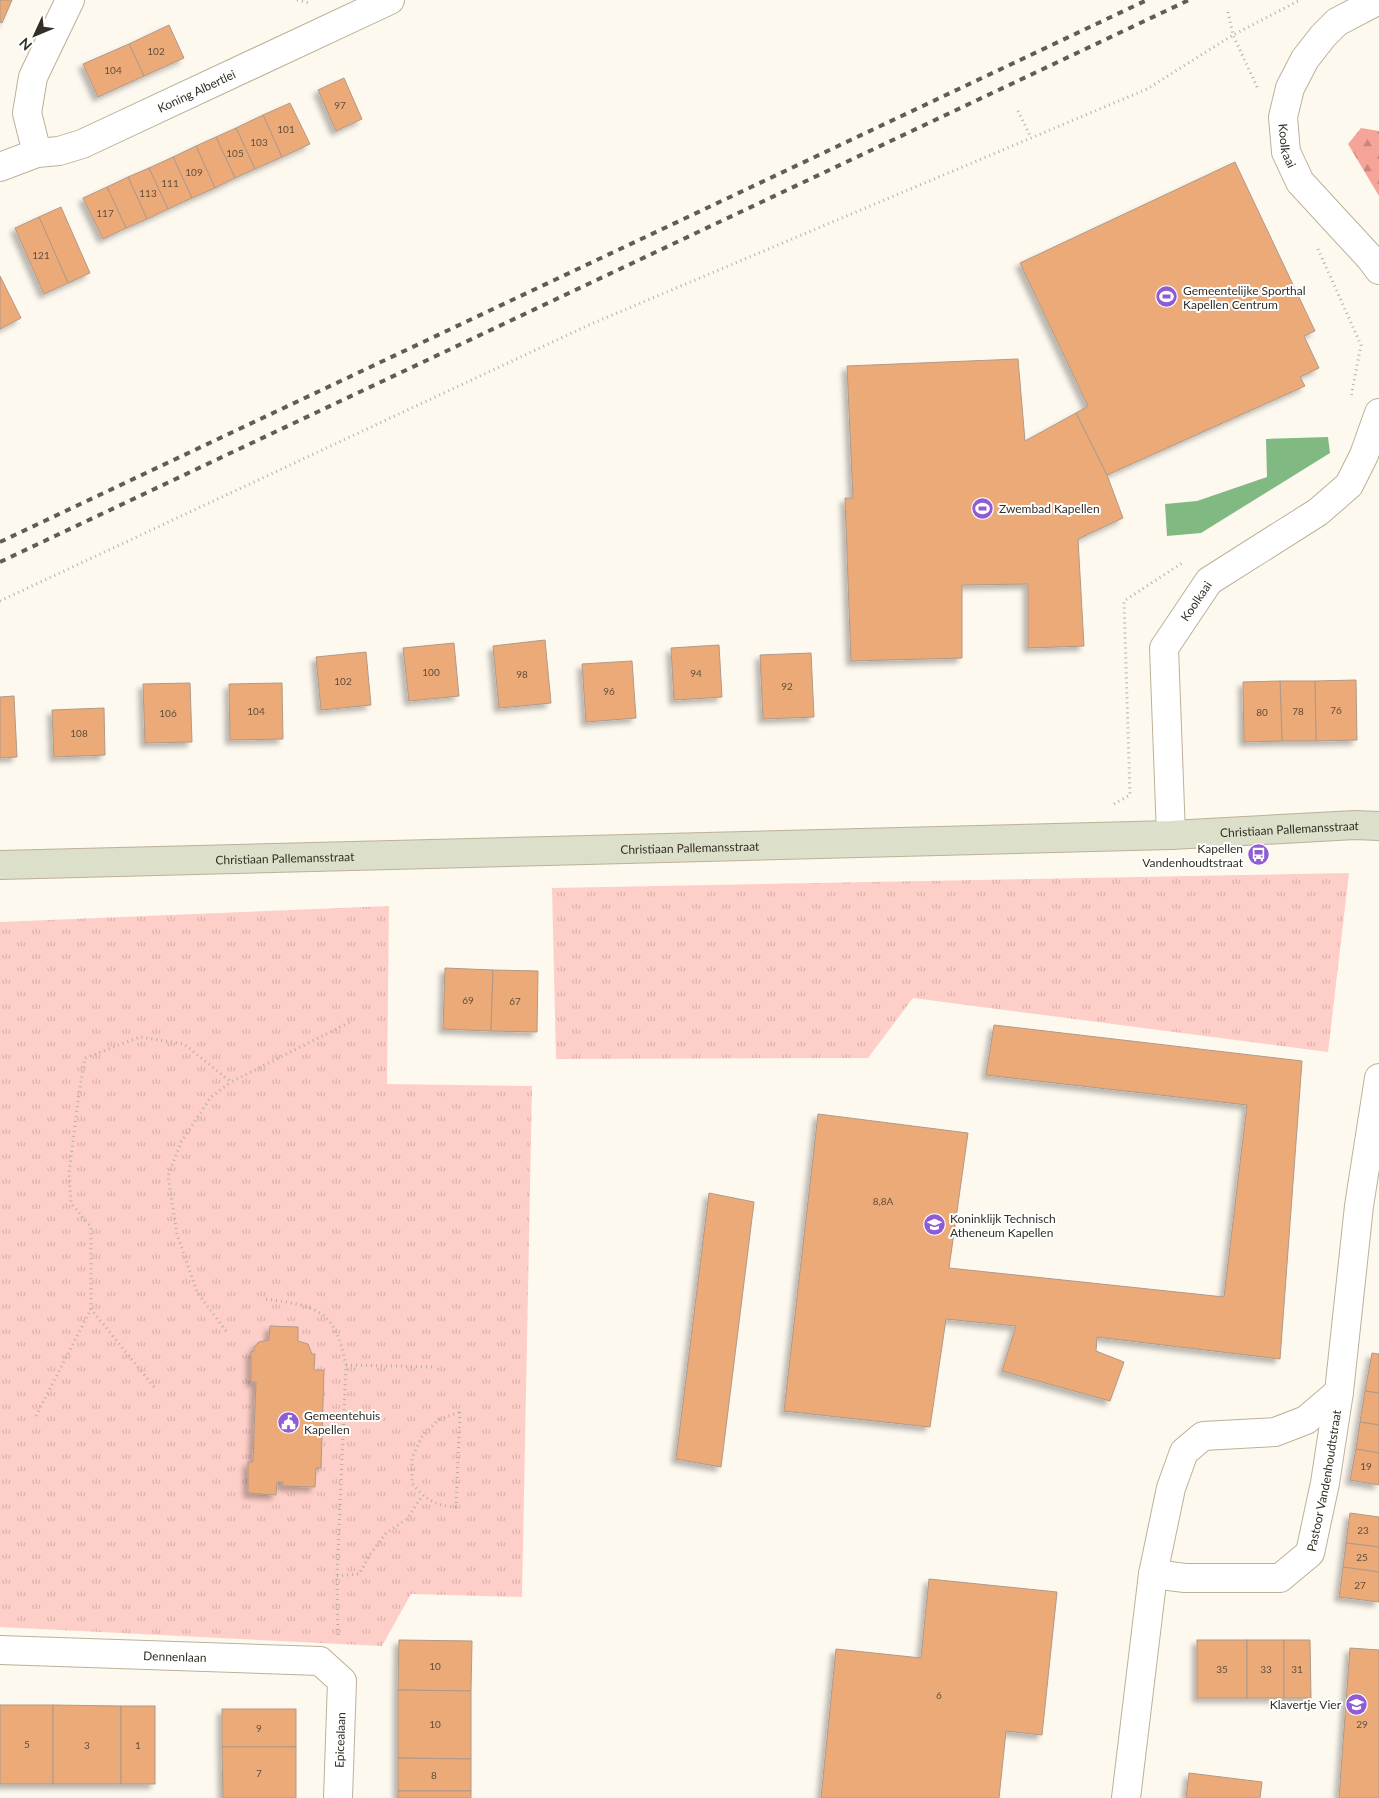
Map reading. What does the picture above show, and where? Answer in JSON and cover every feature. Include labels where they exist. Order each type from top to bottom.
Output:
[{"type":"street","points":[[38,153],[27,113],[33,77],[70,0]]},
{"type":"street","name":"Koning Albertlei","points":[[0,167],[38,153],[59,151],[82,144],[390,0]]},
{"type":"street","name":"Koolkaai","points":[[1379,0],[1338,22],[1322,36],[1305,59],[1290,88],[1283,117],[1286,152],[1300,182],[1379,270]]},
{"type":"street","name":"Koolkaai","points":[[1171,835],[1164,648],[1209,581],[1318,512],[1349,485],[1364,455],[1379,413]]},
{"type":"street","name":"Christiaan Pallemansstraat","points":[[0,865],[1171,835],[1355,825],[1379,826]]},
{"type":"street","name":"Pastoor Vandenhoudtstraat","points":[[1153,1574],[1185,1578],[1280,1578],[1310,1552],[1325,1483],[1369,1208],[1379,1078]]},
{"type":"street","name":"Pastoor Vandenhoudtstraat","points":[[1126,1798],[1153,1574],[1171,1488],[1184,1452],[1203,1436],[1275,1432],[1306,1420],[1339,1392]]},
{"type":"street","name":"Dennenlaan","points":[[0,1650],[320,1661],[342,1681]]},
{"type":"street","name":"Epicealaan","points":[[338,1798],[342,1681]]},
{"type":"path","points":[[0,601],[591,324],[1147,89],[1233,35],[1300,0]]},
{"type":"path","points":[[1228,12],[1233,35],[1260,93]]},
{"type":"path","points":[[1018,111],[1031,138]]},
{"type":"path","points":[[1316,245],[1361,345],[1350,402]]},
{"type":"path","points":[[1108,836],[1112,805],[1130,795],[1124,601],[1182,563]]},
{"type":"path","points":[[226,1331],[197,1292],[177,1234],[168,1176],[181,1142],[211,1097],[231,1082],[352,1021]]},
{"type":"path","points":[[36,1416],[91,1309],[91,1228],[71,1203],[69,1173],[85,1058],[140,1037],[184,1044],[231,1082]]},
{"type":"path","points":[[266,1299],[307,1306],[325,1315],[339,1337],[346,1365],[337,1576],[338,1644],[342,1681]]},
{"type":"path","points":[[91,1309],[154,1388]]},
{"type":"path","points":[[346,1365],[433,1367]]},
{"type":"path","points":[[460,1412],[456,1507],[441,1506],[422,1496],[412,1483],[412,1458],[422,1437],[438,1420],[460,1412]]},
{"type":"path","points":[[337,1576],[359,1574],[371,1553],[386,1533],[406,1519],[422,1496]]},
{"type":"green space","points":[[1361,128],[1379,131],[1379,196],[1348,144]]},
{"type":"green space","points":[[1349,873],[1328,1052],[913,998],[868,1058],[556,1059],[552,888]]},
{"type":"green space","points":[[389,906],[387,1084],[532,1086],[522,1597],[411,1594],[382,1646],[0,1627],[0,922]]},
{"type":"shaded area","points":[[1328,437],[1330,453],[1201,533],[1167,536],[1165,504],[1197,501],[1267,477],[1266,439]]},
{"type":"building","points":[[0,0],[12,0],[2,23],[0,22]]},
{"type":"building","points":[[169,25],[184,58],[144,76],[129,44]]},
{"type":"building","points":[[129,44],[144,76],[98,97],[83,64]]},
{"type":"building","points":[[344,78],[362,119],[336,131],[318,90]]},
{"type":"building","points":[[290,103],[310,144],[282,157],[263,115]]},
{"type":"building","points":[[263,115],[282,157],[255,169],[236,128]]},
{"type":"building","points":[[236,128],[255,169],[235,178],[216,137]]},
{"type":"building","points":[[216,137],[235,178],[215,188],[196,146]]},
{"type":"building","points":[[196,146],[215,188],[192,198],[173,157]]},
{"type":"building","points":[[173,157],[192,198],[168,209],[149,168]]},
{"type":"building","name":"Gemeentelijke Sporthal Kapellen Centrum","points":[[1235,162],[1315,331],[1304,336],[1319,368],[1300,377],[1305,386],[1107,475],[1076,413],[1088,406],[1020,263]]},
{"type":"building","points":[[149,168],[168,209],[147,219],[128,177]]},
{"type":"building","points":[[128,177],[147,219],[126,228],[107,187]]},
{"type":"building","points":[[107,187],[126,228],[103,239],[83,198]]},
{"type":"building","points":[[61,207],[90,273],[68,283],[39,217]]},
{"type":"building","points":[[39,217],[68,283],[44,294],[15,228]]},
{"type":"building","points":[[0,276],[21,318],[0,329]]},
{"type":"building","name":"Zwembad Kapellen","points":[[1018,359],[1025,441],[1076,413],[1107,475],[1123,518],[1078,539],[1084,646],[1028,648],[1028,584],[962,585],[962,658],[851,661],[845,498],[853,498],[847,366]]},
{"type":"building","points":[[545,640],[551,703],[499,708],[493,646]]},
{"type":"building","points":[[454,643],[459,696],[409,701],[403,648]]},
{"type":"building","points":[[719,645],[722,697],[674,700],[671,648]]},
{"type":"building","points":[[366,652],[371,705],[321,710],[316,657]]},
{"type":"building","points":[[811,653],[814,717],[763,719],[760,655]]},
{"type":"building","points":[[632,661],[636,718],[586,722],[582,664]]},
{"type":"building","points":[[1356,680],[1357,740],[1316,741],[1315,681]]},
{"type":"building","points":[[1280,681],[1315,681],[1316,741],[1282,741]]},
{"type":"building","points":[[1280,681],[1282,741],[1244,742],[1243,682]]},
{"type":"building","points":[[190,683],[192,742],[145,743],[143,684]]},
{"type":"building","points":[[282,683],[283,739],[230,740],[229,684]]},
{"type":"building","points":[[14,696],[17,757],[0,758],[0,697]]},
{"type":"building","points":[[104,708],[105,755],[54,757],[52,710]]},
{"type":"building","points":[[445,968],[493,970],[491,1031],[443,1029]]},
{"type":"building","points":[[493,970],[538,971],[537,1032],[491,1031]]},
{"type":"building","points":[[994,1025],[1302,1061],[1280,1359],[1097,1337],[1096,1351],[1124,1362],[1110,1401],[1002,1371],[1016,1326],[946,1319],[930,1427],[784,1411],[818,1114],[968,1133],[949,1268],[1224,1297],[1247,1105],[986,1075]]},
{"type":"building","points":[[709,1193],[754,1202],[721,1467],[676,1459]]},
{"type":"building","name":"Gemeentehuis Kapellen","points":[[270,1326],[298,1327],[298,1341],[308,1344],[312,1354],[315,1354],[314,1370],[324,1370],[321,1468],[316,1468],[315,1487],[282,1486],[283,1482],[277,1482],[276,1495],[248,1493],[248,1462],[253,1462],[256,1382],[251,1382],[251,1352],[254,1351],[255,1346],[259,1342],[269,1340]]},
{"type":"building","points":[[1372,1353],[1379,1354],[1379,1393],[1365,1391]]},
{"type":"building","points":[[1365,1391],[1379,1393],[1379,1425],[1360,1422]]},
{"type":"building","points":[[1360,1422],[1379,1425],[1379,1453],[1356,1449]]},
{"type":"building","points":[[1356,1449],[1379,1453],[1379,1485],[1350,1480]]},
{"type":"building","points":[[1350,1513],[1379,1517],[1379,1547],[1346,1543]]},
{"type":"building","points":[[1346,1543],[1379,1547],[1379,1572],[1343,1567]]},
{"type":"building","points":[[1343,1567],[1379,1572],[1379,1602],[1339,1597]]},
{"type":"building","points":[[929,1579],[1057,1592],[1042,1735],[1006,1731],[999,1798],[821,1798],[836,1649],[921,1658]]},
{"type":"building","points":[[399,1640],[472,1641],[471,1691],[398,1690]]},
{"type":"building","points":[[1197,1640],[1247,1640],[1247,1698],[1197,1698]]},
{"type":"building","points":[[1247,1640],[1284,1640],[1284,1698],[1247,1698]]},
{"type":"building","points":[[1284,1640],[1310,1640],[1311,1698],[1284,1698]]},
{"type":"building","name":"Klavertje Vier","points":[[1350,1648],[1379,1650],[1379,1798],[1339,1798]]},
{"type":"building","points":[[398,1690],[471,1691],[471,1759],[398,1758]]},
{"type":"building","points":[[0,1705],[53,1705],[53,1784],[0,1784]]},
{"type":"building","points":[[53,1705],[121,1706],[121,1784],[53,1784]]},
{"type":"building","points":[[121,1706],[155,1706],[155,1784],[121,1784]]},
{"type":"building","points":[[222,1709],[296,1709],[296,1747],[222,1747]]},
{"type":"building","points":[[222,1747],[296,1747],[296,1798],[223,1798]]},
{"type":"building","points":[[398,1758],[471,1759],[471,1791],[398,1791]]},
{"type":"building","points":[[1189,1773],[1262,1782],[1260,1798],[1186,1798]]},
{"type":"building","points":[[398,1791],[471,1791],[471,1798],[398,1798]]},
{"type":"railway","points":[[0,542],[1147,0]]},
{"type":"railway","points":[[0,562],[1189,0]]},
{"type":"place","name":"Gemeentelijke Sporthal Kapellen Centrum","points":[[1167,297]]},
{"type":"place","name":"Zwembad Kapellen","points":[[983,508]]},
{"type":"place","name":"Kapellen Vandenhoudtstraat","points":[[1259,855]]},
{"type":"place","name":"Koninklijk Technisch Atheneum Kapellen","points":[[934,1225]]},
{"type":"place","name":"Gemeentehuis Kapellen","points":[[288,1422]]},
{"type":"place","name":"Klavertje Vier","points":[[1357,1704]]}]
